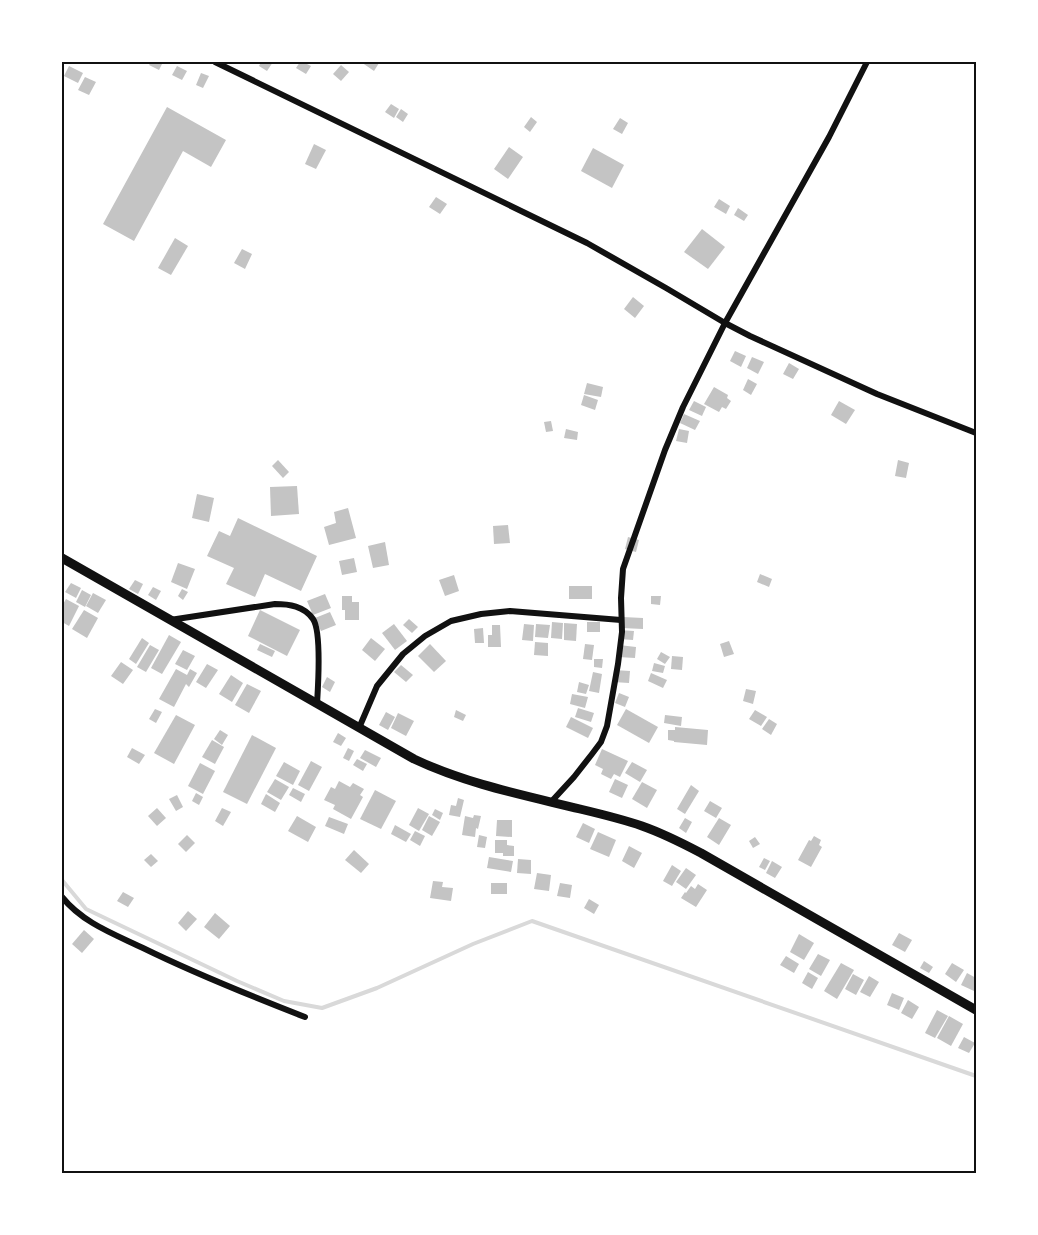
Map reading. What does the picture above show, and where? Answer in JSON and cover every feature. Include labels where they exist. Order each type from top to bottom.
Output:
[{"type":"main road","points":[[62,558],[414,759],[441,772],[472,782],[636,824],[688,846],[976,1010]]},
{"type":"street","points":[[215,62],[587,243],[750,336],[877,394],[976,433]]},
{"type":"street","points":[[551,802],[601,742],[607,726],[618,664],[623,569],[683,406],[725,323],[829,137],[867,62]]},
{"type":"street","points":[[169,620],[275,604],[299,607],[315,621],[319,651],[317,704]]},
{"type":"street","points":[[359,728],[377,686],[404,654],[425,636],[451,621],[510,610],[621,620]]},
{"type":"street","points":[[62,897],[76,913],[107,931],[224,985],[305,1017]]},
{"type":"building","points":[[151,62],[163,62],[159,70],[149,65]]},
{"type":"building","points":[[261,62],[273,62],[267,71],[259,66]]},
{"type":"building","points":[[300,62],[311,66],[306,74],[296,68]]},
{"type":"building","points":[[361,62],[377,62],[379,63],[374,71]]},
{"type":"building","points":[[341,65],[349,72],[341,81],[333,74]]},
{"type":"building","points":[[69,66],[83,73],[78,83],[64,76]]},
{"type":"building","points":[[177,66],[187,71],[182,80],[172,75]]},
{"type":"building","points":[[201,73],[209,76],[203,88],[196,85]]},
{"type":"building","points":[[85,77],[96,82],[89,95],[78,90]]},
{"type":"building","points":[[391,104],[399,109],[394,118],[385,112]]},
{"type":"building","points":[[167,107],[226,140],[211,167],[183,151],[134,241],[103,224]]},
{"type":"building","points":[[401,109],[408,114],[403,122],[396,117]]},
{"type":"building","points":[[531,117],[537,122],[530,132],[524,127]]},
{"type":"building","points":[[620,118],[628,123],[622,134],[613,129]]},
{"type":"building","points":[[314,144],[326,150],[316,169],[305,164]]},
{"type":"building","points":[[509,147],[523,157],[508,179],[494,169]]},
{"type":"building","points":[[593,148],[624,165],[612,188],[581,171]]},
{"type":"building","points":[[436,197],[447,204],[440,214],[429,207]]},
{"type":"building","points":[[719,199],[730,206],[726,214],[714,207]]},
{"type":"building","points":[[738,208],[748,215],[744,221],[734,215]]},
{"type":"building","points":[[702,229],[725,247],[708,269],[684,252]]},
{"type":"building","points":[[175,238],[188,246],[171,275],[158,268]]},
{"type":"building","points":[[242,249],[252,254],[245,269],[234,263]]},
{"type":"building","points":[[633,297],[644,306],[635,318],[624,309]]},
{"type":"building","points":[[735,351],[746,356],[741,367],[730,361]]},
{"type":"building","points":[[752,357],[764,362],[758,374],[747,368]]},
{"type":"building","points":[[789,363],[799,369],[793,379],[783,374]]},
{"type":"building","points":[[748,379],[757,384],[751,395],[743,390]]},
{"type":"building","points":[[587,383],[603,387],[601,397],[584,394]]},
{"type":"building","points":[[714,387],[728,395],[727,398],[731,401],[726,409],[722,407],[719,412],[704,404]]},
{"type":"building","points":[[584,395],[598,400],[595,410],[581,405]]},
{"type":"building","points":[[694,401],[706,407],[702,416],[689,410]]},
{"type":"building","points":[[839,401],[855,410],[846,424],[831,415]]},
{"type":"building","points":[[684,414],[700,421],[695,430],[680,423]]},
{"type":"building","points":[[551,421],[553,431],[546,432],[544,422]]},
{"type":"building","points":[[566,429],[578,432],[577,440],[564,438]]},
{"type":"building","points":[[679,429],[689,431],[687,443],[676,441]]},
{"type":"building","points":[[278,460],[289,472],[283,478],[272,466]]},
{"type":"building","points":[[898,460],[909,463],[906,478],[895,476]]},
{"type":"building","points":[[297,486],[299,514],[271,516],[270,487]]},
{"type":"building","points":[[197,494],[214,498],[209,522],[192,518]]},
{"type":"building","points":[[348,508],[356,538],[329,545],[324,527],[336,523],[334,512]]},
{"type":"building","points":[[238,518],[317,556],[301,591],[265,574],[255,597],[226,584],[234,568],[207,556],[219,531],[230,536]]},
{"type":"building","points":[[508,525],[510,543],[494,544],[493,526]]},
{"type":"building","points":[[628,537],[639,540],[636,552],[625,549]]},
{"type":"building","points":[[385,542],[389,565],[373,568],[368,546]]},
{"type":"building","points":[[354,558],[357,572],[342,575],[339,561]]},
{"type":"building","points":[[178,563],[195,569],[187,589],[171,582]]},
{"type":"building","points":[[760,574],[772,579],[769,587],[757,582]]},
{"type":"building","points":[[454,575],[459,591],[445,596],[439,580]]},
{"type":"building","points":[[135,580],[143,584],[138,594],[129,589]]},
{"type":"building","points":[[71,583],[81,588],[76,598],[65,592]]},
{"type":"building","points":[[569,586],[592,586],[592,599],[569,599]]},
{"type":"building","points":[[153,587],[161,591],[156,600],[148,595]]},
{"type":"building","points":[[182,589],[188,592],[183,600],[178,596]]},
{"type":"building","points":[[82,590],[91,595],[85,607],[76,602]]},
{"type":"building","points":[[93,593],[106,600],[98,613],[86,606]]},
{"type":"building","points":[[325,594],[331,608],[313,615],[307,601]]},
{"type":"building","points":[[342,596],[352,596],[352,602],[359,602],[359,620],[345,620]]},
{"type":"building","points":[[651,596],[661,596],[660,605],[651,604]]},
{"type":"building","points":[[66,599],[79,606],[69,626],[62,622],[62,606]]},
{"type":"building","points":[[84,610],[98,618],[87,638],[72,629]]},
{"type":"building","points":[[260,610],[300,630],[287,656],[248,636]]},
{"type":"building","points":[[330,612],[336,625],[321,631],[315,618]]},
{"type":"building","points":[[623,617],[643,618],[643,629],[622,628]]},
{"type":"building","points":[[409,619],[418,627],[412,633],[403,625]]},
{"type":"building","points":[[552,622],[563,623],[562,639],[551,638]]},
{"type":"building","points":[[587,622],[600,622],[600,632],[587,632]]},
{"type":"building","points":[[564,623],[577,624],[576,641],[564,640]]},
{"type":"building","points":[[394,624],[407,641],[395,650],[382,633]]},
{"type":"building","points":[[524,624],[534,625],[533,641],[522,640]]},
{"type":"building","points":[[536,624],[550,625],[548,638],[535,637]]},
{"type":"building","points":[[492,625],[500,625],[501,647],[488,647],[488,635],[492,635]]},
{"type":"building","points":[[483,628],[484,643],[475,643],[474,629]]},
{"type":"building","points":[[619,630],[634,631],[633,640],[619,639]]},
{"type":"building","points":[[169,635],[181,642],[162,674],[151,668]]},
{"type":"building","points":[[142,638],[149,643],[136,664],[129,659]]},
{"type":"building","points":[[371,638],[385,649],[375,661],[362,650]]},
{"type":"building","points":[[729,641],[734,654],[724,657],[720,644]]},
{"type":"building","points":[[535,642],[548,643],[548,656],[534,655]]},
{"type":"building","points":[[260,644],[275,651],[272,657],[257,650]]},
{"type":"building","points":[[430,644],[446,661],[434,672],[418,656]]},
{"type":"building","points":[[585,644],[594,645],[592,660],[583,659]]},
{"type":"building","points":[[150,645],[159,650],[146,672],[137,667]]},
{"type":"building","points":[[619,645],[636,647],[635,658],[618,657]]},
{"type":"building","points":[[183,650],[195,656],[187,670],[175,664]]},
{"type":"building","points":[[661,652],[670,657],[665,664],[657,659]]},
{"type":"building","points":[[672,656],[683,657],[682,670],[671,669]]},
{"type":"building","points":[[594,659],[603,659],[602,668],[594,667]]},
{"type":"building","points":[[121,662],[133,670],[123,684],[111,676]]},
{"type":"building","points":[[654,663],[665,666],[663,673],[652,671]]},
{"type":"building","points":[[207,664],[218,670],[206,688],[196,682]]},
{"type":"building","points":[[401,665],[413,675],[406,682],[394,672]]},
{"type":"building","points":[[176,669],[187,675],[190,669],[197,673],[189,687],[186,684],[174,707],[159,699]]},
{"type":"building","points":[[614,670],[630,671],[629,683],[613,682]]},
{"type":"building","points":[[593,672],[602,674],[599,693],[589,691]]},
{"type":"building","points":[[651,673],[667,680],[663,688],[648,681]]},
{"type":"building","points":[[231,675],[243,683],[232,702],[219,694]]},
{"type":"building","points":[[327,677],[335,682],[330,692],[322,687]]},
{"type":"building","points":[[579,682],[589,685],[586,694],[577,692]]},
{"type":"building","points":[[247,684],[261,691],[249,713],[235,705]]},
{"type":"building","points":[[746,689],[756,691],[753,704],[743,701]]},
{"type":"building","points":[[619,693],[629,697],[625,707],[615,703]]},
{"type":"building","points":[[572,694],[588,697],[585,708],[570,704]]},
{"type":"building","points":[[578,708],[594,713],[591,722],[575,717]]},
{"type":"building","points":[[155,709],[162,712],[156,723],[149,719]]},
{"type":"building","points":[[626,709],[658,727],[649,743],[617,725]]},
{"type":"building","points":[[456,710],[466,715],[463,721],[454,717]]},
{"type":"building","points":[[755,710],[767,717],[761,726],[749,719]]},
{"type":"building","points":[[386,712],[395,717],[388,730],[379,725]]},
{"type":"building","points":[[398,713],[414,721],[406,736],[391,728]]},
{"type":"building","points":[[176,715],[195,725],[174,764],[154,753]]},
{"type":"building","points":[[665,715],[682,717],[681,726],[664,723]]},
{"type":"building","points":[[571,717],[593,728],[588,738],[566,727]]},
{"type":"building","points":[[769,719],[777,724],[771,735],[762,729]]},
{"type":"building","points":[[675,727],[708,730],[707,745],[668,740],[668,730],[675,730]]},
{"type":"building","points":[[220,730],[228,735],[222,745],[214,739]]},
{"type":"building","points":[[338,733],[346,738],[341,746],[333,742]]},
{"type":"building","points":[[252,735],[276,748],[247,804],[223,792]]},
{"type":"building","points":[[212,740],[224,747],[215,764],[202,757]]},
{"type":"building","points":[[132,748],[145,755],[139,764],[127,757]]},
{"type":"building","points":[[348,748],[354,751],[349,761],[343,758]]},
{"type":"building","points":[[602,749],[628,761],[620,777],[614,774],[611,779],[601,774],[603,769],[595,765]]},
{"type":"building","points":[[365,750],[381,758],[376,767],[360,758]]},
{"type":"building","points":[[357,759],[367,764],[363,771],[353,765]]},
{"type":"building","points":[[311,761],[322,767],[309,791],[298,785]]},
{"type":"building","points":[[284,762],[300,771],[293,785],[276,776]]},
{"type":"building","points":[[632,762],[647,770],[640,782],[625,773]]},
{"type":"building","points":[[200,763],[215,771],[203,794],[188,786]]},
{"type":"building","points":[[275,779],[289,787],[281,800],[267,792]]},
{"type":"building","points":[[615,779],[628,785],[622,798],[609,792]]},
{"type":"building","points":[[339,781],[350,787],[353,783],[364,789],[360,795],[363,797],[351,819],[333,809],[335,805],[324,800],[331,787],[335,789]]},
{"type":"building","points":[[642,782],[657,790],[647,808],[632,799]]},
{"type":"building","points":[[691,785],[699,791],[685,814],[677,809]]},
{"type":"building","points":[[293,788],[305,794],[301,802],[289,795]]},
{"type":"building","points":[[375,790],[396,801],[381,829],[360,819]]},
{"type":"building","points":[[196,793],[203,797],[199,805],[192,801]]},
{"type":"building","points":[[266,794],[280,803],[275,812],[261,804]]},
{"type":"building","points":[[177,795],[183,807],[176,811],[169,799]]},
{"type":"building","points":[[458,798],[464,800],[460,817],[449,815],[451,805],[456,806]]},
{"type":"building","points":[[710,801],[722,808],[716,818],[704,811]]},
{"type":"building","points":[[157,808],[166,818],[157,826],[148,816]]},
{"type":"building","points":[[222,808],[231,812],[223,826],[215,821]]},
{"type":"building","points":[[418,808],[429,814],[419,831],[409,825]]},
{"type":"building","points":[[435,809],[443,813],[440,820],[432,815]]},
{"type":"building","points":[[474,815],[481,816],[475,837],[462,835],[465,816],[473,818]]},
{"type":"building","points":[[297,816],[316,827],[308,842],[288,831]]},
{"type":"building","points":[[429,816],[440,822],[432,836],[422,830]]},
{"type":"building","points":[[329,817],[348,824],[344,834],[325,826]]},
{"type":"building","points":[[685,818],[692,822],[686,833],[679,828]]},
{"type":"building","points":[[719,818],[731,825],[719,845],[707,837]]},
{"type":"building","points":[[497,820],[512,820],[512,837],[496,836]]},
{"type":"building","points":[[583,823],[595,829],[589,843],[576,837]]},
{"type":"building","points":[[395,825],[411,834],[406,842],[391,834]]},
{"type":"building","points":[[415,831],[425,836],[420,846],[410,840]]},
{"type":"building","points":[[598,832],[616,840],[609,857],[590,849]]},
{"type":"building","points":[[187,835],[195,843],[186,852],[178,844]]},
{"type":"building","points":[[479,835],[487,837],[485,848],[477,847]]},
{"type":"building","points":[[814,836],[821,840],[819,845],[822,847],[811,867],[798,860],[809,840],[811,841]]},
{"type":"building","points":[[755,837],[760,844],[753,848],[749,841]]},
{"type":"building","points":[[495,840],[507,840],[507,845],[514,846],[514,856],[495,853]]},
{"type":"building","points":[[629,846],[642,853],[634,868],[622,861]]},
{"type":"building","points":[[354,850],[369,864],[361,873],[345,860]]},
{"type":"building","points":[[151,854],[158,861],[151,867],[144,860]]},
{"type":"building","points":[[489,857],[513,861],[511,872],[487,868]]},
{"type":"building","points":[[764,858],[770,861],[765,870],[759,867]]},
{"type":"building","points":[[518,859],[531,860],[531,874],[517,873]]},
{"type":"building","points":[[772,861],[782,867],[775,878],[766,873]]},
{"type":"building","points":[[672,865],[681,871],[672,886],[663,881]]},
{"type":"building","points":[[686,868],[696,875],[686,889],[676,882]]},
{"type":"building","points":[[537,873],[551,875],[549,891],[534,889]]},
{"type":"building","points":[[433,881],[443,882],[442,887],[453,888],[451,901],[430,898]]},
{"type":"building","points":[[491,883],[507,883],[507,894],[491,894]]},
{"type":"building","points":[[560,883],[572,885],[570,898],[557,896]]},
{"type":"building","points":[[698,884],[707,890],[696,907],[681,898],[691,886],[695,889]]},
{"type":"building","points":[[123,892],[134,898],[128,907],[117,901]]},
{"type":"building","points":[[589,899],[599,905],[594,914],[584,908]]},
{"type":"building","points":[[188,911],[197,919],[186,931],[178,923]]},
{"type":"building","points":[[215,913],[230,926],[219,939],[204,927]]},
{"type":"building","points":[[84,930],[94,939],[82,953],[72,944]]},
{"type":"building","points":[[899,933],[912,940],[905,952],[892,945]]},
{"type":"building","points":[[799,934],[814,943],[804,960],[790,952]]},
{"type":"building","points":[[818,954],[830,960],[821,976],[809,969]]},
{"type":"building","points":[[786,956],[799,964],[794,973],[780,965]]},
{"type":"building","points":[[924,961],[933,967],[929,973],[920,968]]},
{"type":"building","points":[[841,963],[854,970],[837,999],[824,991]]},
{"type":"building","points":[[952,963],[964,970],[956,982],[945,974]]},
{"type":"building","points":[[808,972],[818,978],[812,989],[802,983]]},
{"type":"building","points":[[967,973],[976,978],[974,991],[961,985]]},
{"type":"building","points":[[853,974],[864,980],[856,995],[845,989]]},
{"type":"building","points":[[869,976],[879,982],[870,997],[860,992]]},
{"type":"building","points":[[892,993],[904,998],[899,1010],[887,1005]]},
{"type":"building","points":[[908,1000],[919,1007],[912,1019],[901,1013]]},
{"type":"building","points":[[937,1010],[948,1016],[935,1038],[925,1033]]},
{"type":"building","points":[[949,1016],[963,1024],[951,1046],[937,1038]]},
{"type":"building","points":[[964,1037],[975,1043],[969,1053],[958,1048]]},
{"type":"waterway","points":[[62,880],[86,909],[284,1001],[322,1008],[377,988],[473,944],[532,921],[976,1076]]}]
